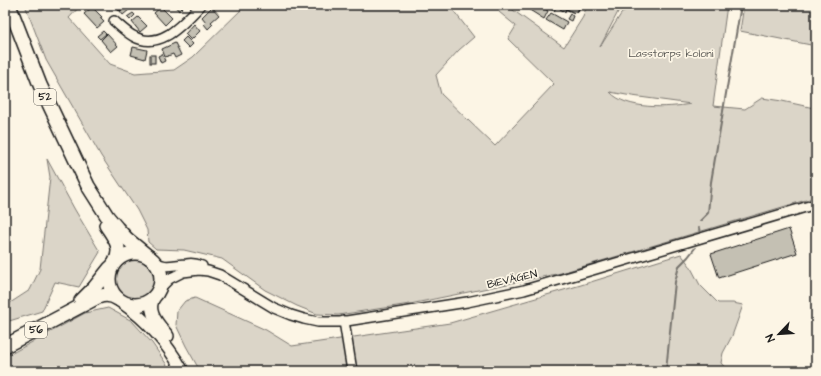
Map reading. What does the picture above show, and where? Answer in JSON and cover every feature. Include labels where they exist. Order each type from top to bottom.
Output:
[{"type":"highway","name":"52","points":[[9,5],[40,85],[88,186],[101,207],[117,228],[158,267],[161,275],[161,284],[156,294]]},
{"type":"highway","name":"52","points":[[88,186],[90,196],[117,243],[119,252],[109,274],[109,283],[112,292],[120,300]]},
{"type":"highway","points":[[114,264],[122,256],[131,253],[142,254],[151,259]]},
{"type":"highway","name":"56","points":[[66,314],[94,288],[114,264]]},
{"type":"highway","points":[[120,300],[130,305],[140,305],[148,302],[156,294]]},
{"type":"highway","name":"56","points":[[5,346],[101,296],[110,296],[120,300]]},
{"type":"main road","name":"52","points":[[156,294],[151,304],[153,314],[189,371]]},
{"type":"main road","name":"52","points":[[120,300],[138,314],[154,330],[168,347],[183,371]]},
{"type":"street","points":[[114,21],[134,37],[144,40],[154,40],[169,35],[201,5]]},
{"type":"street","name":"BIEVÄGEN","points":[[151,259],[159,264],[167,266],[187,264],[210,268],[274,308],[304,319],[318,322],[333,322],[467,302],[524,290],[816,204]]},
{"type":"street","name":"BIEVÄGEN","points":[[156,294],[169,280],[183,272],[200,270],[216,273]]},
{"type":"street","points":[[344,321],[352,371]]},
{"type":"green space","name":"Lasstorps koloni","points":[[25,5],[81,5],[69,18],[110,64],[135,73],[174,70],[193,57],[246,5],[449,5],[474,37],[459,50],[436,75],[441,94],[495,146],[554,84],[508,39],[516,26],[499,12],[503,5],[506,5],[564,47],[583,17],[587,5],[623,5],[600,47],[621,14],[631,5],[727,5],[713,106],[745,109],[762,98],[814,108],[812,98],[816,95],[816,197],[561,273],[410,304],[338,315],[317,314],[265,290],[222,259],[184,250],[156,249],[148,242],[147,230],[137,210],[101,156],[46,60]],"holes":[[[610,92],[691,104],[659,107],[637,105],[617,98]]]},
{"type":"green space","points":[[744,5],[814,5],[816,10],[816,46],[740,31]]},
{"type":"green space","points":[[47,159],[100,252],[79,287],[55,282],[42,311],[6,322],[10,303],[30,290],[40,269],[50,177]]},
{"type":"green space","points":[[681,254],[690,266],[700,285],[718,303],[743,305],[732,336],[723,353],[721,363],[728,371],[200,371],[176,325],[177,311],[185,301],[195,298],[266,330],[292,346],[450,323]]},
{"type":"green space","points":[[135,258],[150,264],[156,279],[150,294],[135,300],[120,294],[114,279],[120,264]]},
{"type":"green space","points":[[108,308],[132,321],[152,343],[169,368],[164,371],[5,371],[5,357],[85,313]]},
{"type":"building","points":[[113,5],[125,5],[119,11]]},
{"type":"building","points":[[174,5],[181,5],[183,7],[179,11]]},
{"type":"building","points":[[530,5],[538,5],[548,11],[544,19],[528,9]]},
{"type":"building","points":[[549,5],[557,6],[554,11],[548,7]]},
{"type":"building","points":[[127,6],[130,9],[123,15],[120,11]]},
{"type":"building","points":[[562,6],[566,9],[565,12],[560,9]]},
{"type":"building","points":[[92,7],[102,17],[100,18],[104,22],[97,28],[84,14]]},
{"type":"building","points":[[161,7],[172,18],[165,25],[154,13]]},
{"type":"building","points":[[212,7],[219,15],[211,22],[213,24],[208,29],[204,24],[206,22],[202,17]]},
{"type":"building","points":[[133,13],[135,15],[130,20],[127,17]]},
{"type":"building","points":[[551,13],[567,22],[563,30],[546,20]]},
{"type":"building","points":[[570,14],[573,16],[571,21],[567,19]]},
{"type":"building","points":[[138,17],[147,26],[140,32],[132,22]]},
{"type":"building","points":[[194,24],[200,31],[191,40],[185,34]]},
{"type":"building","points":[[103,31],[106,34],[100,39],[97,36]]},
{"type":"building","points":[[107,34],[118,46],[111,52],[101,40]]},
{"type":"building","points":[[186,37],[193,44],[189,48],[182,41]]},
{"type":"building","points":[[175,43],[181,55],[175,58],[173,54],[165,57],[162,49]]},
{"type":"building","points":[[133,47],[147,50],[145,59],[131,55]]},
{"type":"building","points":[[162,54],[165,61],[161,63],[158,56]]},
{"type":"building","points":[[150,55],[155,55],[155,63],[150,63]]},
{"type":"building","points":[[789,229],[797,253],[719,278],[711,254]]},
{"type":"waterway","points":[[700,221],[708,213],[711,182],[741,5]]},
{"type":"waterway","points":[[699,228],[700,234]]},
{"type":"waterway","points":[[666,371],[675,282],[679,266],[695,248]]}]
